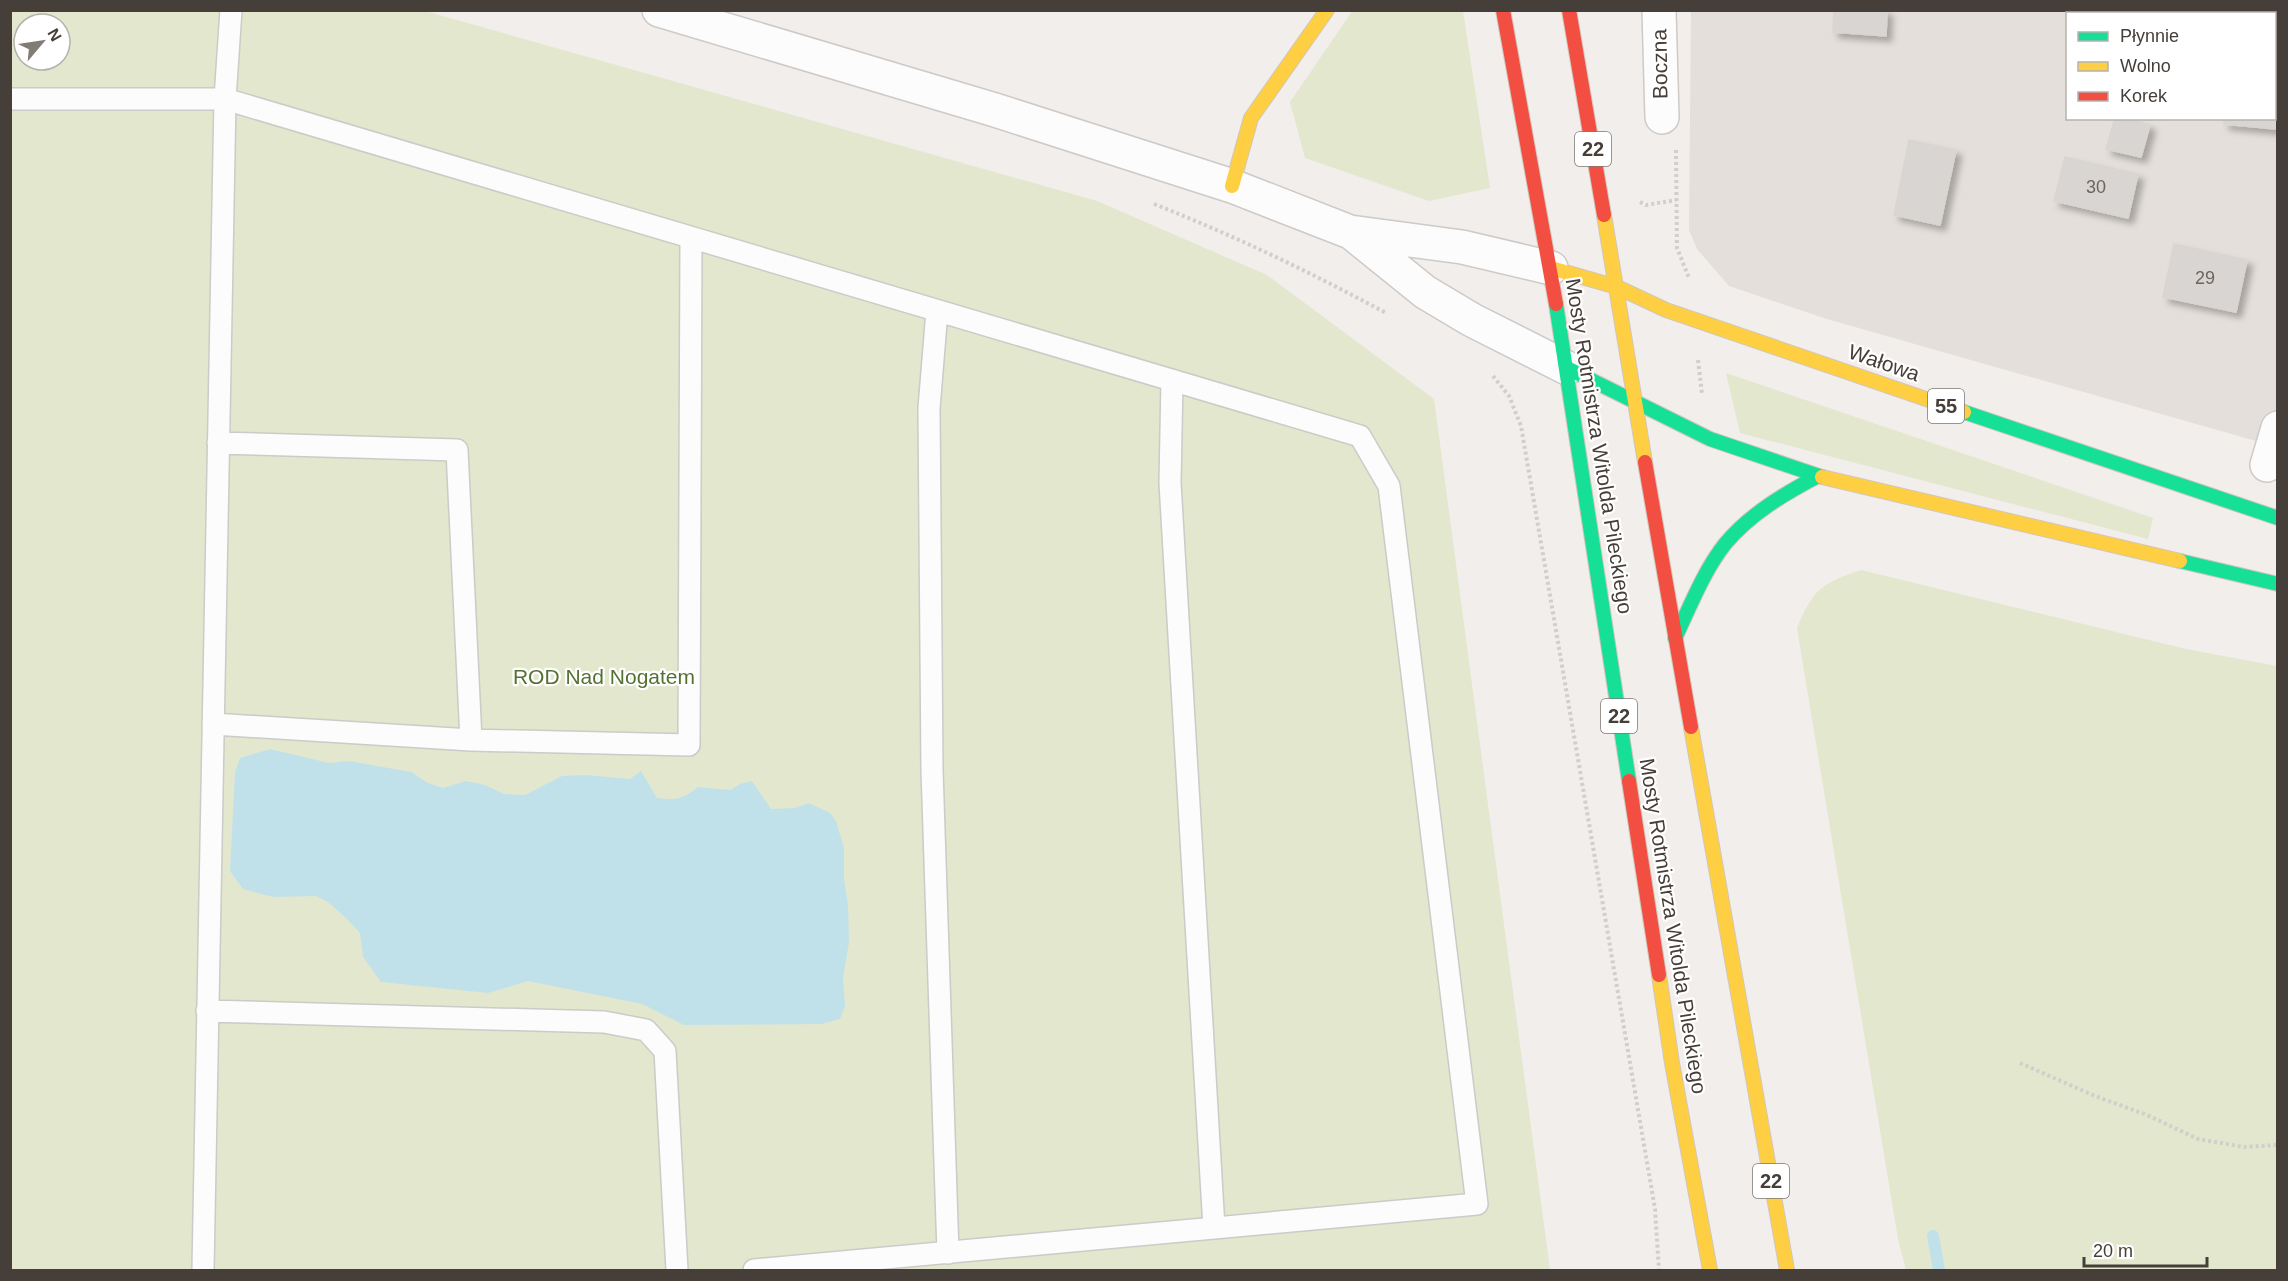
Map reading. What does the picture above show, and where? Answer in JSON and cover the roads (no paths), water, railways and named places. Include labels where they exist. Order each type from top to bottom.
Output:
[{"type":"main road","points":[[1232,186],[1251,118],[1328,10]]},
{"type":"main road","name":"22","points":[[1503,10],[1551,268]]},
{"type":"main road","name":"22","points":[[1569,10],[1637,402],[1675,638],[1787,1270]]},
{"type":"main road","name":"55","points":[[1551,268],[1617,286]]},
{"type":"main road","name":"Mosty Rotmistrza Witolda Pileckiego","points":[[1551,268],[1672,1064],[1710,1270]]},
{"type":"main road","name":"Wałowa","points":[[1617,286],[1666,310],[2277,518]]},
{"type":"main road","points":[[1567,368],[1710,439],[1818,476],[2277,584]]},
{"type":"main road","points":[[1675,638],[1715,558],[1737,533],[1750,519],[1788,491],[1818,476]]},
{"type":"street","points":[[659,10],[995,110],[1232,186],[1350,232],[1462,247],[1551,268]]},
{"type":"street","name":"Boczna","points":[[1659,10],[1662,117]]},
{"type":"street","points":[[1350,232],[1425,292],[1472,320],[1567,368]]},
{"type":"street","points":[[2267,465],[2277,428]]},
{"type":"lane","points":[[203,1270],[225,99],[231,10]]},
{"type":"lane","points":[[10,99],[225,99],[1360,436],[1389,486],[1477,1204],[754,1270]]},
{"type":"lane","points":[[213,724],[471,740],[689,745],[691,238]]},
{"type":"lane","points":[[937,311],[929,408],[932,770],[948,1252]]},
{"type":"lane","points":[[1172,380],[1170,483],[1214,1228]]},
{"type":"lane","points":[[218,442],[457,450],[471,740]]},
{"type":"lane","points":[[207,1011],[604,1022],[646,1030],[665,1051],[677,1270]]},
{"type":"water","points":[[270,749],[329,763],[349,761],[411,772],[428,783],[443,788],[466,781],[485,785],[504,794],[525,795],[562,776],[586,775],[630,779],[641,771],[657,798],[679,798],[698,787],[730,790],[752,781],[771,809],[795,808],[809,803],[830,813],[836,821],[844,848],[849,942],[843,979],[845,1006],[840,1019],[822,1024],[684,1025],[642,1004],[528,981],[488,993],[381,982],[363,957],[360,933],[328,902],[316,896],[273,897],[243,889],[230,871],[235,772],[240,758]]},
{"type":"waterway","points":[[1933,1236],[1939,1270]]},
{"type":"park label","name":"ROD Nad Nogatem","points":[[604,677]]}]
